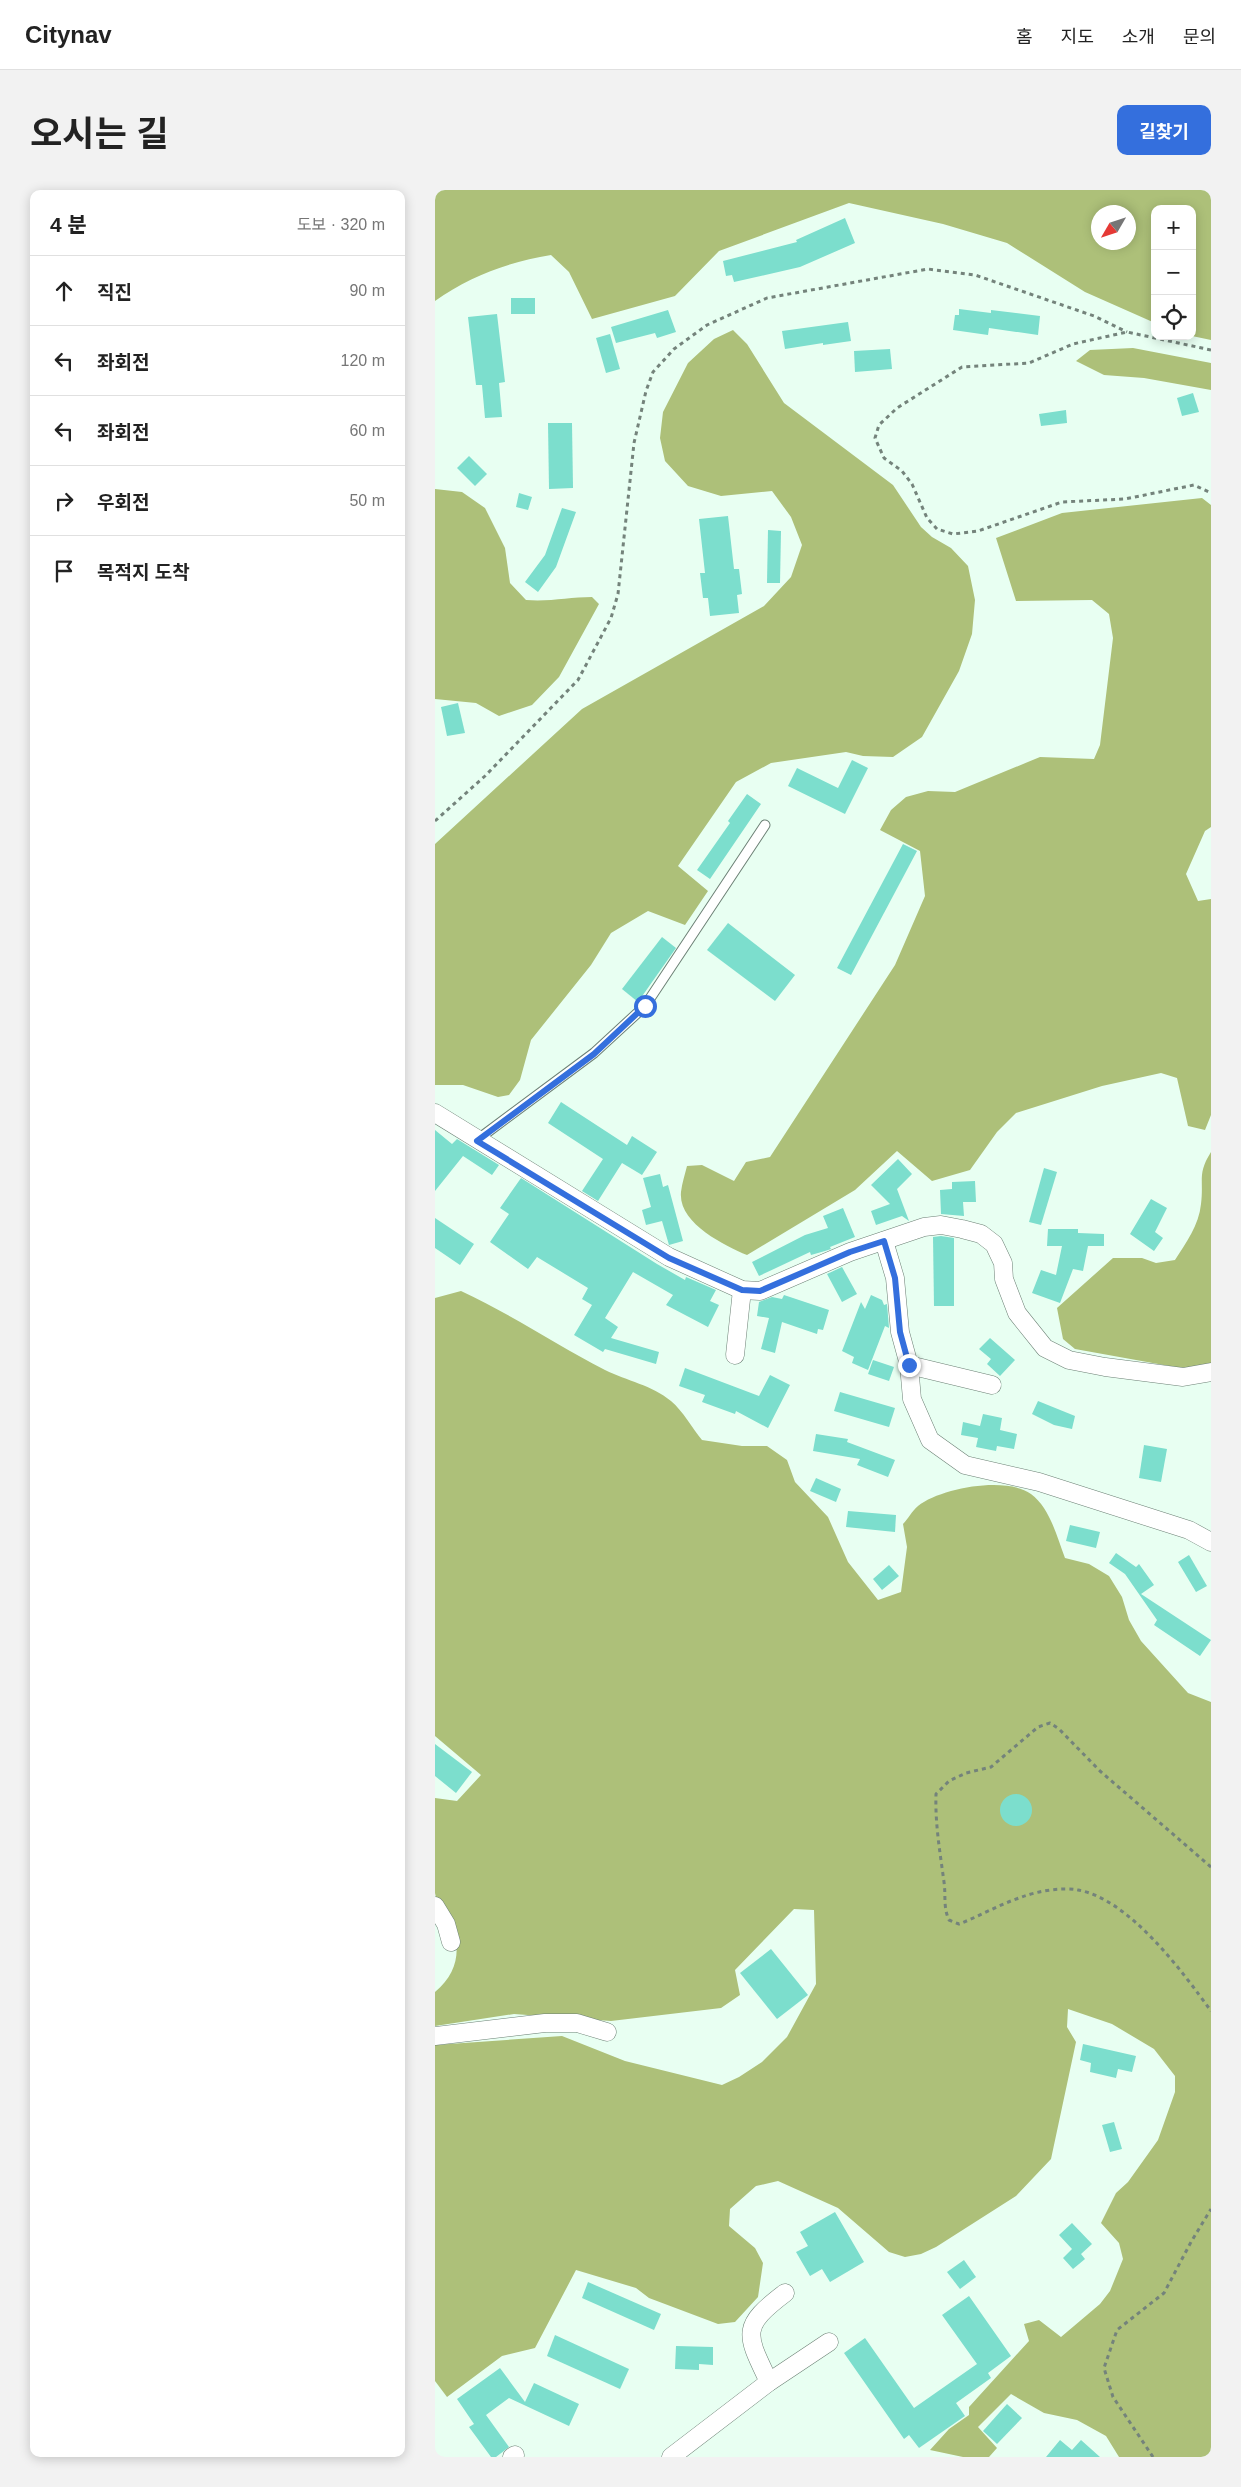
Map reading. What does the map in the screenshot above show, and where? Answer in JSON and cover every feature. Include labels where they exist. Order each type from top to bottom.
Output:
[{"type":"street","points":[[435,1114],[669,1258],[742,1290],[760,1291],[850,1252],[924,1227],[941,1225],[981,1234],[994,1244],[1003,1263],[1004,1279],[1017,1314],[1045,1348],[1069,1360],[1105,1367],[1183,1377],[1211,1372]]},
{"type":"street","points":[[884,1241],[895,1278],[900,1332],[909,1365],[911,1399],[930,1440],[965,1465],[1039,1482],[1100,1501],[1189,1530],[1211,1542]]},
{"type":"street","points":[[735,1355],[742,1290]]},
{"type":"street","points":[[909,1365],[992,1385]]},
{"type":"street","points":[[435,1906],[446,1924],[451,1942]]},
{"type":"street","points":[[435,2036],[545,2023],[577,2023],[607,2032]]},
{"type":"street","points":[[769,2382],[752,2346],[750,2330],[757,2318],[785,2293]]},
{"type":"street","points":[[671,2457],[769,2382],[829,2342]]},
{"type":"lane","points":[[477,1141],[594,1054],[645,1006],[765,824]]},
{"type":"path","points":[[435,821],[485,776],[578,680],[583,671],[611,618],[618,594],[634,443],[646,391],[653,372],[674,349],[701,330],[767,298],[928,269],[975,275],[1094,316],[1127,332],[1211,350]]},
{"type":"path","points":[[1127,332],[1073,344],[1029,363],[962,368],[897,408],[879,426],[875,438],[877,447],[884,458],[902,471],[912,484],[927,518],[937,529],[953,534],[978,531],[1063,502],[1125,499],[1194,485],[1211,493]]},
{"type":"path","points":[[1211,1867],[1100,1771],[1059,1729],[1050,1723],[1038,1727],[991,1767],[966,1773],[949,1781],[936,1794],[935,1822],[945,1889],[944,1908],[949,1920],[959,1924],[1021,1897],[1059,1889],[1079,1890],[1108,1901],[1143,1930],[1186,1977],[1211,2011]]},
{"type":"path","points":[[1153,2457],[1113,2398],[1104,2368],[1117,2330],[1164,2293],[1211,2209]]},
{"type":"green space","points":[[435,190],[1211,190],[1211,340],[1196,337],[1196,205],[1151,205],[1151,321],[1085,292],[1007,243],[943,224],[849,203],[719,251],[675,296],[592,319],[569,272],[551,255],[490,271],[448,292],[435,301]]},
{"type":"green space","points":[[733,330],[747,344],[784,403],[893,485],[921,527],[932,537],[951,548],[968,566],[975,600],[972,634],[959,671],[922,737],[893,757],[863,756],[846,752],[771,763],[736,782],[678,866],[708,891],[685,925],[648,911],[611,933],[591,965],[531,1040],[520,1080],[509,1095],[498,1097],[463,1085],[435,1085],[435,844],[582,709],[764,606],[791,577],[802,545],[791,517],[772,491],[721,496],[688,486],[665,461],[660,438],[663,412],[688,363],[714,339]]},
{"type":"green space","points":[[1133,348],[1211,363],[1211,390],[1144,378],[1104,375],[1076,361],[1090,350]]},
{"type":"green space","points":[[435,489],[462,492],[485,508],[505,548],[510,583],[526,600],[592,597],[599,604],[559,677],[532,705],[499,716],[476,703],[435,699]]},
{"type":"green space","points":[[1202,498],[1211,505],[1211,827],[1205,831],[1186,874],[1198,901],[1211,899],[1211,1115],[1205,1130],[1188,1126],[1177,1078],[1161,1073],[1102,1086],[1016,1113],[997,1132],[970,1170],[932,1181],[897,1151],[855,1190],[747,1255],[715,1239],[695,1223],[687,1214],[682,1203],[681,1192],[687,1166],[702,1165],[734,1181],[746,1162],[770,1157],[895,965],[925,896],[920,851],[880,830],[891,810],[906,797],[928,791],[955,792],[1040,757],[1094,759],[1100,745],[1113,638],[1109,614],[1092,600],[1016,601],[996,538],[1062,513]]},
{"type":"green space","points":[[1211,1152],[1211,1368],[1186,1369],[1075,1349],[1063,1339],[1057,1308],[1113,1258],[1142,1258],[1156,1263],[1175,1260],[1198,1219],[1201,1204],[1202,1172]]},
{"type":"green space","points":[[461,1291],[605,1370],[656,1391],[680,1410],[702,1440],[742,1446],[767,1446],[787,1460],[795,1482],[828,1517],[848,1562],[878,1600],[901,1592],[907,1547],[903,1524],[918,1506],[942,1494],[974,1486],[1006,1486],[1031,1494],[1038,1500],[1048,1515],[1065,1558],[1089,1564],[1109,1576],[1122,1597],[1129,1620],[1141,1641],[1188,1693],[1211,1702],[1211,2457],[1119,2457],[1106,2436],[1077,2420],[1044,2413],[1011,2394],[978,2427],[997,2448],[989,2457],[963,2457],[930,2450],[949,2429],[969,2415],[969,2407],[1029,2341],[1024,2324],[1039,2320],[1061,2337],[1100,2304],[1110,2291],[1123,2259],[1119,2243],[1101,2223],[1116,2193],[1128,2182],[1158,2140],[1175,2092],[1175,2076],[1154,2049],[1112,2024],[1068,2009],[1067,2027],[1076,2042],[1051,2159],[1016,2196],[936,2247],[921,2254],[905,2257],[889,2252],[838,2208],[778,2181],[756,2186],[730,2209],[729,2226],[755,2248],[763,2263],[758,2297],[735,2322],[718,2324],[649,2298],[636,2288],[576,2270],[535,2348],[502,2356],[447,2397],[435,2381],[435,2045],[562,2036],[625,2061],[722,2085],[739,2077],[762,2062],[787,2037],[816,1984],[814,1910],[794,1909],[735,1970],[740,1995],[721,2008],[611,2021],[514,2014],[435,2026],[435,1992],[450,1975],[454,1966],[457,1947],[448,1916],[435,1893],[435,1798],[457,1801],[481,1775],[435,1736],[435,1298]]},
{"type":"building","points":[[845,218],[855,243],[800,267],[734,282],[732,275],[726,276],[723,261],[797,242],[796,240]]},
{"type":"building","points":[[511,298],[535,298],[535,314],[511,314]]},
{"type":"building","points":[[959,309],[991,313],[991,310],[1040,316],[1038,335],[989,328],[988,335],[953,330],[955,315],[959,315]]},
{"type":"building","points":[[668,310],[676,332],[657,338],[655,333],[616,343],[611,327]]},
{"type":"building","points":[[497,314],[505,382],[499,383],[502,417],[485,418],[482,385],[476,385],[468,317]]},
{"type":"building","points":[[848,322],[851,341],[785,349],[782,331]]},
{"type":"building","points":[[610,334],[620,369],[606,373],[596,338]]},
{"type":"building","points":[[890,349],[892,369],[855,372],[854,351]]},
{"type":"building","points":[[1193,393],[1199,412],[1182,416],[1177,398]]},
{"type":"building","points":[[1066,410],[1067,423],[1041,426],[1039,414]]},
{"type":"building","points":[[548,423],[572,423],[573,488],[549,489]]},
{"type":"building","points":[[469,456],[487,474],[475,486],[457,468]]},
{"type":"building","points":[[519,493],[532,497],[528,510],[516,507]]},
{"type":"building","points":[[562,508],[576,512],[556,567],[538,592],[525,582],[545,555]]},
{"type":"building","points":[[728,516],[734,569],[739,569],[742,594],[737,595],[739,613],[710,616],[708,598],[703,598],[700,573],[705,573],[699,519]]},
{"type":"building","points":[[768,530],[781,531],[780,583],[767,583]]},
{"type":"building","points":[[458,703],[465,733],[447,736],[441,707]]},
{"type":"building","points":[[852,760],[868,768],[845,814],[788,786],[797,768],[838,788]]},
{"type":"building","points":[[747,794],[761,804],[710,879],[697,870],[730,823],[728,821]]},
{"type":"building","points":[[903,844],[917,851],[851,975],[837,968]]},
{"type":"building","points":[[728,923],[795,975],[775,1001],[707,950]]},
{"type":"building","points":[[662,937],[676,948],[638,1002],[622,989]]},
{"type":"building","points":[[561,1102],[627,1145],[632,1136],[657,1152],[642,1175],[622,1163],[598,1201],[582,1191],[603,1159],[548,1123]]},
{"type":"building","points":[[435,1130],[452,1144],[457,1139],[499,1165],[492,1175],[463,1156],[435,1191]]},
{"type":"building","points":[[898,1159],[912,1174],[897,1189],[909,1221],[902,1216],[876,1225],[871,1211],[890,1204],[871,1185]]},
{"type":"building","points":[[1044,1168],[1057,1172],[1041,1225],[1029,1222]]},
{"type":"building","points":[[660,1174],[663,1187],[668,1185],[683,1241],[669,1245],[662,1221],[646,1225],[642,1210],[651,1207],[643,1178]]},
{"type":"building","points":[[521,1178],[657,1264],[685,1280],[686,1277],[716,1290],[710,1301],[719,1305],[708,1327],[666,1305],[673,1295],[633,1272],[605,1318],[618,1327],[611,1338],[659,1352],[656,1364],[605,1349],[603,1352],[574,1335],[592,1305],[582,1299],[588,1288],[537,1257],[528,1269],[490,1242],[509,1214],[500,1208]]},
{"type":"building","points":[[975,1181],[976,1202],[963,1202],[964,1216],[941,1214],[940,1190],[952,1189],[952,1182]]},
{"type":"building","points":[[1151,1199],[1167,1208],[1155,1232],[1163,1238],[1154,1251],[1130,1234]]},
{"type":"building","points":[[843,1208],[855,1237],[830,1247],[831,1249],[811,1255],[810,1252],[759,1276],[752,1262],[805,1235],[828,1228],[823,1216]]},
{"type":"building","points":[[435,1218],[474,1244],[460,1265],[435,1248]]},
{"type":"building","points":[[1048,1229],[1078,1229],[1078,1233],[1104,1234],[1104,1246],[1088,1246],[1083,1271],[1073,1269],[1060,1303],[1032,1293],[1041,1270],[1056,1275],[1062,1246],[1047,1246]]},
{"type":"building","points":[[933,1237],[954,1238],[954,1306],[934,1306]]},
{"type":"building","points":[[842,1267],[857,1294],[842,1302],[827,1274]]},
{"type":"building","points":[[784,1295],[829,1310],[823,1330],[818,1329],[817,1334],[782,1322],[775,1353],[761,1349],[769,1318],[757,1316],[759,1302],[772,1297],[782,1299]]},
{"type":"building","points":[[871,1295],[882,1300],[884,1305],[887,1304],[889,1328],[885,1326],[868,1370],[852,1363],[854,1357],[842,1351],[861,1302],[865,1309]]},
{"type":"building","points":[[990,1338],[1015,1360],[1000,1376],[987,1364],[991,1359],[979,1349]]},
{"type":"building","points":[[873,1360],[894,1367],[889,1381],[868,1374]]},
{"type":"building","points":[[685,1368],[759,1396],[770,1375],[790,1385],[768,1428],[736,1411],[735,1414],[702,1402],[705,1395],[679,1386]]},
{"type":"building","points":[[840,1392],[895,1408],[889,1427],[834,1411]]},
{"type":"building","points":[[1038,1401],[1075,1416],[1072,1429],[1054,1425],[1032,1414]]},
{"type":"building","points":[[983,1414],[1002,1418],[1000,1430],[1017,1434],[1014,1449],[997,1446],[996,1451],[976,1447],[978,1438],[961,1435],[963,1422],[980,1426]]},
{"type":"building","points":[[816,1434],[848,1439],[847,1442],[895,1460],[888,1477],[857,1465],[860,1459],[813,1451]]},
{"type":"building","points":[[1144,1445],[1167,1449],[1161,1482],[1139,1478]]},
{"type":"building","points":[[816,1478],[841,1489],[836,1502],[810,1491]]},
{"type":"building","points":[[848,1511],[896,1515],[895,1532],[846,1527]]},
{"type":"building","points":[[1070,1525],[1100,1532],[1096,1548],[1066,1541]]},
{"type":"building","points":[[1116,1553],[1136,1567],[1139,1564],[1154,1585],[1141,1594],[1211,1640],[1200,1656],[1154,1625],[1157,1620],[1125,1574],[1109,1563]]},
{"type":"building","points":[[1189,1555],[1207,1586],[1196,1592],[1178,1562]]},
{"type":"building","points":[[889,1565],[899,1576],[882,1590],[873,1579]]},
{"type":"building","points":[[435,1744],[472,1772],[456,1793],[435,1776]]},
{"type":"building","points":[[1016,1794],[1028,1798],[1032,1810],[1028,1822],[1016,1826],[1004,1822],[1000,1810],[1004,1798]]},
{"type":"building","points":[[771,1949],[808,1995],[777,2019],[740,1973]]},
{"type":"building","points":[[1083,2044],[1136,2056],[1132,2072],[1118,2069],[1116,2078],[1090,2072],[1091,2063],[1080,2060]]},
{"type":"building","points":[[1114,2122],[1122,2149],[1110,2152],[1102,2125]]},
{"type":"building","points":[[835,2212],[864,2262],[830,2282],[822,2269],[810,2276],[796,2252],[808,2246],[800,2232]]},
{"type":"building","points":[[1072,2223],[1092,2244],[1081,2254],[1085,2259],[1073,2269],[1063,2258],[1072,2249],[1059,2235]]},
{"type":"building","points":[[964,2260],[976,2277],[960,2289],[947,2272]]},
{"type":"building","points":[[588,2282],[661,2314],[654,2330],[582,2298]]},
{"type":"building","points":[[969,2296],[1011,2356],[988,2373],[991,2378],[956,2403],[965,2416],[919,2448],[909,2435],[904,2439],[844,2353],[865,2338],[914,2408],[977,2364],[942,2315]]},
{"type":"building","points":[[555,2335],[629,2369],[620,2389],[547,2356]]},
{"type":"building","points":[[676,2346],[713,2347],[713,2365],[699,2364],[699,2370],[675,2369]]},
{"type":"building","points":[[500,2368],[525,2402],[534,2383],[579,2404],[569,2426],[509,2398],[486,2415],[509,2447],[496,2457],[491,2457],[469,2427],[474,2424],[457,2399]]},
{"type":"building","points":[[1007,2404],[1022,2418],[997,2444],[983,2431]]},
{"type":"building","points":[[1060,2440],[1072,2450],[1081,2440],[1100,2457],[1046,2457]]},
{"type":"route","points":[[645,1006],[594,1054],[487,1131],[477,1141],[669,1258],[742,1290],[760,1291],[850,1252],[884,1241],[895,1278],[900,1332],[909,1365]]}]
